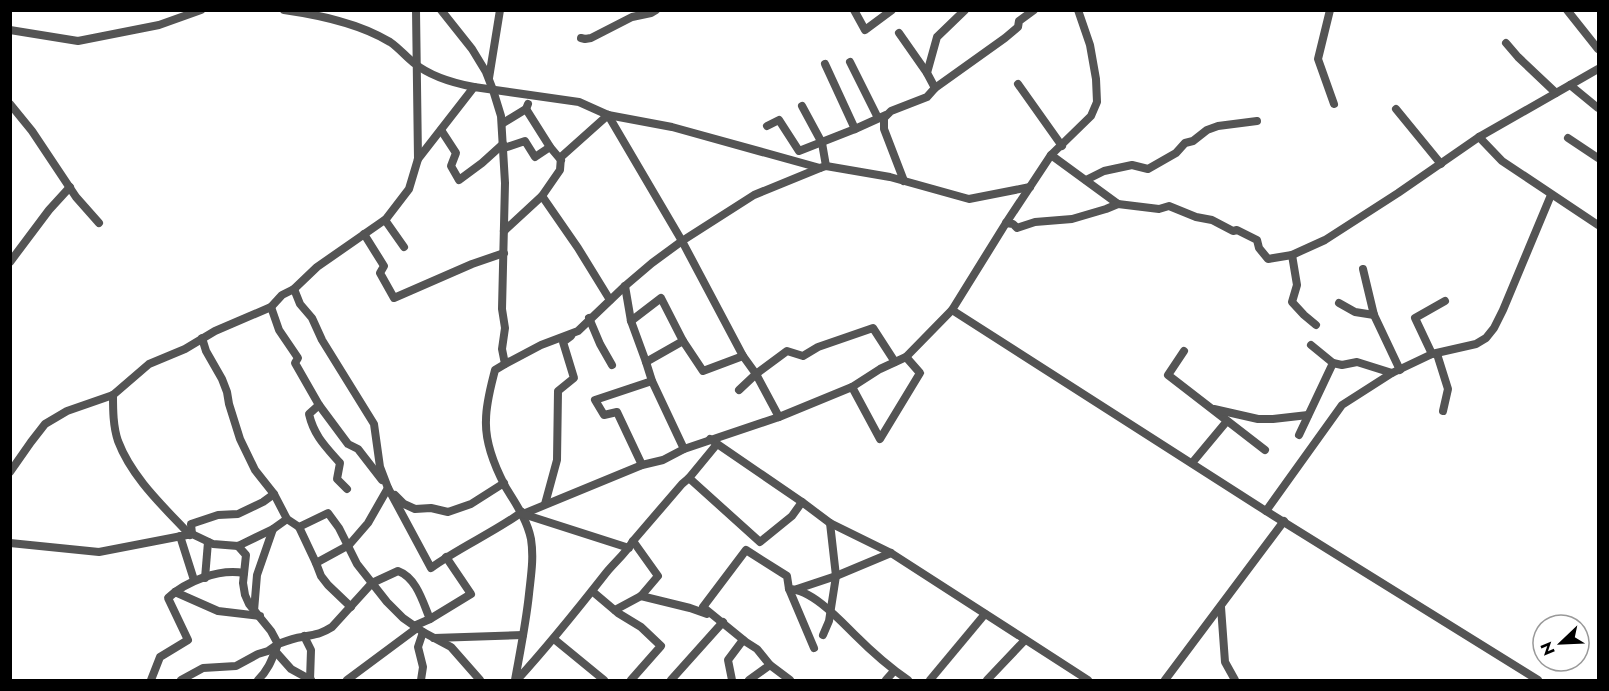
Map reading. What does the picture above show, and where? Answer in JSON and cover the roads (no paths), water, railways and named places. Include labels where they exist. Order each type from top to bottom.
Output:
[{"type":"street","points":[[10,30],[78,41],[159,25],[201,10]]},
{"type":"street","points":[[284,10],[354,26],[390,43],[416,65],[448,82],[579,102],[608,116],[672,127],[823,167],[864,172],[969,199],[1030,187]]},
{"type":"street","points":[[10,472],[45,424],[67,411],[113,394],[149,364],[185,349],[215,331],[271,307],[282,295],[294,289],[316,267],[385,220],[409,189],[418,159],[416,10]]},
{"type":"street","points":[[489,78],[500,10]]},
{"type":"street","points":[[581,38],[591,38],[632,17],[656,10]]},
{"type":"street","points":[[854,10],[865,30],[892,10]]},
{"type":"street","points":[[927,73],[937,37],[965,10]]},
{"type":"street","points":[[767,126],[779,120],[799,151],[855,129],[891,111],[927,97],[935,88],[1005,38],[1017,27],[1019,21],[1034,10]]},
{"type":"street","points":[[294,289],[300,304],[312,318],[322,340],[374,424],[380,467],[388,488],[432,568],[446,557],[522,513],[642,465],[663,460],[684,449],[714,442],[852,387],[906,357],[952,310],[1051,155],[1091,116],[1097,102],[1096,79],[1090,45],[1078,10]]},
{"type":"street","points":[[1330,10],[1318,59],[1334,104]]},
{"type":"street","points":[[1567,10],[1599,49]]},
{"type":"street","points":[[443,11],[472,49],[489,78],[502,123],[504,231],[502,309],[505,328],[502,349],[505,364]]},
{"type":"street","points":[[899,33],[935,88]]},
{"type":"street","points":[[1506,43],[1556,93]]},
{"type":"street","points":[[850,62],[884,118],[884,129],[904,181]]},
{"type":"street","points":[[825,64],[855,129]]},
{"type":"street","points":[[1006,223],[1017,228],[1035,222],[1072,219],[1118,204],[1160,208],[1169,206],[1196,217],[1212,220],[1257,240],[1259,248],[1268,259],[1293,255],[1325,240],[1479,137],[1599,69]]},
{"type":"street","points":[[1018,84],[1062,146]]},
{"type":"street","points":[[1570,85],[1599,108]]},
{"type":"street","points":[[418,159],[474,87]]},
{"type":"street","points":[[502,123],[526,108],[532,96]]},
{"type":"street","points":[[10,104],[32,131],[76,197],[99,223]]},
{"type":"street","points":[[802,106],[822,143],[823,167]]},
{"type":"street","points":[[526,108],[550,147],[561,160]]},
{"type":"street","points":[[1396,109],[1441,164]]},
{"type":"street","points":[[504,231],[542,196],[560,170],[561,157],[608,116]]},
{"type":"street","points":[[608,116],[682,242],[778,417]]},
{"type":"street","points":[[1086,180],[1104,171],[1132,165],[1148,169],[1176,153],[1185,143],[1193,141],[1207,130],[1218,126],[1257,121]]},
{"type":"street","points":[[441,130],[456,153],[451,166],[459,180],[503,146],[525,141],[535,157],[550,147]]},
{"type":"street","points":[[1479,137],[1502,162],[1599,225]]},
{"type":"street","points":[[1568,138],[1599,158]]},
{"type":"street","points":[[1051,155],[1118,204]]},
{"type":"street","points":[[546,504],[557,460],[558,391],[573,378],[563,342],[578,331],[589,318],[652,262],[754,195],[823,167]]},
{"type":"street","points":[[10,262],[49,210],[70,187]]},
{"type":"street","points":[[1266,511],[1342,405],[1396,371],[1434,354],[1476,344],[1486,338],[1494,328],[1515,284],[1551,195]]},
{"type":"street","points":[[542,196],[610,300]]},
{"type":"street","points":[[385,220],[404,247]]},
{"type":"street","points":[[364,234],[384,266],[380,273],[394,298],[472,264],[504,253]]},
{"type":"street","points":[[1293,255],[1297,285],[1292,302],[1316,326]]},
{"type":"street","points":[[1363,269],[1374,315],[1396,371]]},
{"type":"street","points":[[625,286],[630,321],[652,381],[684,449]]},
{"type":"street","points":[[630,321],[661,298],[703,371],[743,356]]},
{"type":"street","points":[[1443,411],[1448,389],[1434,354],[1415,318],[1445,301]]},
{"type":"street","points":[[1339,303],[1355,312],[1374,315]]},
{"type":"street","points":[[271,307],[279,330],[298,358],[295,363],[319,405],[348,444],[358,449],[388,488],[404,504],[415,509],[431,508],[448,512],[471,504],[504,483]]},
{"type":"street","points":[[952,310],[1266,511],[1538,681]]},
{"type":"street","points":[[589,318],[612,365]]},
{"type":"street","points":[[739,390],[787,351],[803,356],[818,347],[873,328],[895,362]]},
{"type":"street","points":[[516,681],[533,561],[530,537],[522,513],[504,483],[492,454],[486,431],[489,394],[495,370],[541,345],[578,331]]},
{"type":"street","points":[[202,339],[225,385],[235,424],[255,470],[273,494],[287,519],[299,527],[321,576],[351,607]]},
{"type":"street","points":[[646,362],[684,341]]},
{"type":"street","points":[[1311,345],[1333,363],[1342,365],[1357,362],[1396,371]]},
{"type":"street","points":[[1184,351],[1168,375],[1265,450]]},
{"type":"street","points":[[852,387],[880,440],[920,373],[906,357]]},
{"type":"street","points":[[1299,435],[1333,363]]},
{"type":"street","points":[[642,465],[617,412],[604,415],[595,400],[652,381]]},
{"type":"street","points":[[113,394],[113,419],[118,440],[128,461],[149,491],[191,535],[213,544],[238,546],[273,529],[287,519]]},
{"type":"street","points":[[319,405],[309,414],[312,425],[321,442],[340,464],[338,479],[347,489]]},
{"type":"street","points":[[1212,409],[1258,419],[1308,415]]},
{"type":"street","points":[[1192,463],[1227,421]]},
{"type":"street","points":[[516,681],[554,639],[615,561],[689,478],[714,442]]},
{"type":"street","points":[[714,442],[830,523],[891,553],[1088,681]]},
{"type":"street","points":[[689,478],[760,542],[792,516],[802,502]]},
{"type":"street","points":[[316,563],[349,545],[368,523],[388,488]]},
{"type":"street","points":[[191,535],[192,524],[218,515],[238,514],[273,494]]},
{"type":"street","points":[[299,527],[328,513],[349,545],[357,564],[387,602],[418,629],[451,647],[480,681]]},
{"type":"street","points":[[522,513],[631,544],[658,576],[641,596],[615,610]]},
{"type":"street","points":[[1165,681],[1284,521]]},
{"type":"street","points":[[823,635],[829,621],[836,576],[830,523]]},
{"type":"street","points":[[257,613],[257,575],[273,529]]},
{"type":"street","points":[[10,543],[99,552],[191,535]]},
{"type":"street","points":[[180,536],[194,580]]},
{"type":"street","points":[[205,578],[208,542]]},
{"type":"street","points":[[238,546],[246,555],[243,583],[249,604],[271,631],[276,647],[291,669],[310,680],[311,650],[304,636]]},
{"type":"street","points":[[790,681],[770,665],[757,649],[703,607],[746,550],[787,576],[814,648]]},
{"type":"street","points":[[793,589],[836,576],[891,553]]},
{"type":"street","points":[[347,681],[430,619],[471,594],[446,557]]},
{"type":"street","points":[[151,681],[160,657],[188,640],[168,598],[194,580],[232,571],[244,573]]},
{"type":"street","points":[[181,681],[203,669],[236,666],[258,654],[304,636],[325,632],[372,583],[398,571],[403,573],[416,588],[430,619]]},
{"type":"street","points":[[793,589],[830,610],[894,671],[908,681]]},
{"type":"street","points":[[592,591],[618,614],[641,627],[661,646],[631,681]]},
{"type":"street","points":[[175,592],[218,611],[257,613]]},
{"type":"street","points":[[641,596],[715,616]]},
{"type":"street","points":[[1221,607],[1225,662],[1235,681]]},
{"type":"street","points":[[930,681],[985,614]]},
{"type":"street","points":[[675,679],[723,622]]},
{"type":"street","points":[[418,629],[418,647],[423,667],[421,681]]},
{"type":"street","points":[[433,638],[523,635]]},
{"type":"street","points":[[554,639],[604,681]]},
{"type":"street","points":[[732,681],[728,660],[743,640]]},
{"type":"street","points":[[987,681],[1025,640]]},
{"type":"street","points":[[258,681],[273,659],[276,647]]},
{"type":"street","points":[[749,681],[770,665]]},
{"type":"street","points":[[886,681],[894,671]]}]
